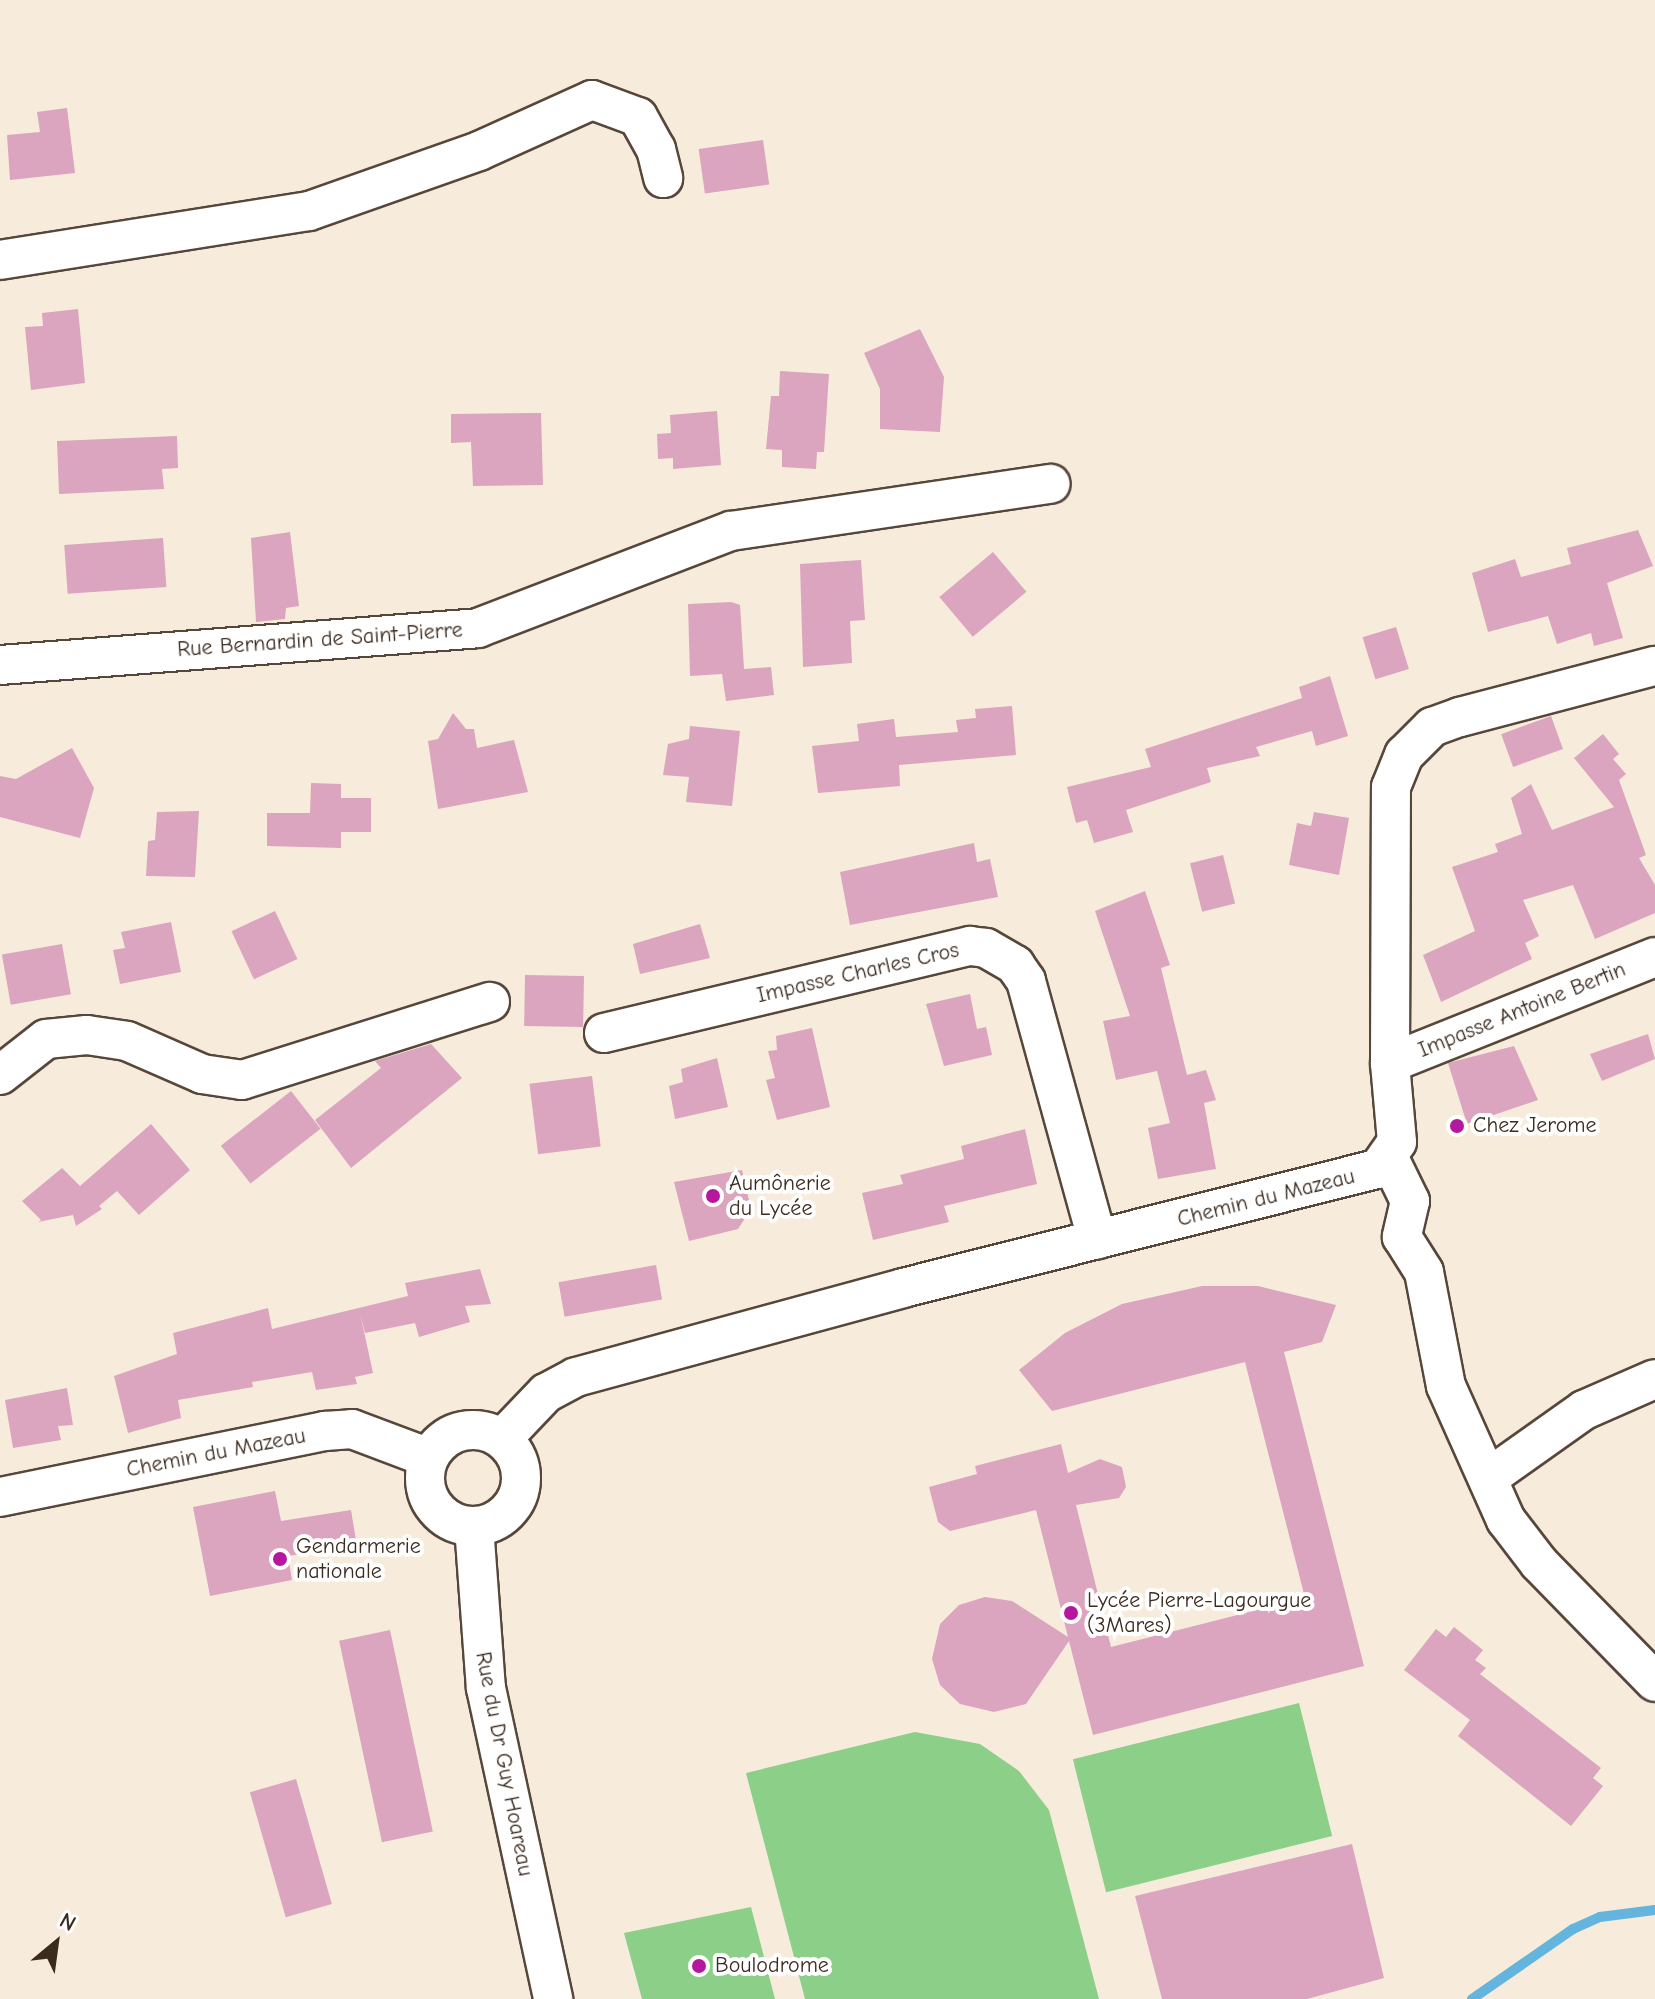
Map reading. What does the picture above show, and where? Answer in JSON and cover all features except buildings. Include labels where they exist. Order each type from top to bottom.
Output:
[{"type":"street","points":[[0,260],[104,246],[309,211],[479,151],[592,100],[638,117],[656,149],[663,178]]},
{"type":"street","name":"Rue Bernardin de Saint-Pierre","points":[[0,665],[478,628],[731,531],[1051,484]]},
{"type":"street","points":[[1655,666],[1460,717],[1432,727],[1404,755],[1391,787],[1390,1063],[1397,1142],[1389,1158],[1410,1201],[1402,1237],[1424,1272],[1446,1386],[1506,1520],[1539,1563],[1655,1682]]},
{"type":"street","name":"Impasse Charles Cros","points":[[604,1033],[970,946],[986,948],[1015,965],[1026,981],[1097,1239]]},
{"type":"street","name":"Impasse Antoine Bertin","points":[[1390,1063],[1655,957]]},
{"type":"street","points":[[0,1075],[46,1039],[87,1035],[127,1041],[202,1074],[242,1080],[490,1002]]},
{"type":"street","name":"Chemin du Mazeau","points":[[502,1439],[546,1393],[576,1377],[1097,1239],[1354,1176],[1378,1169],[1389,1158]]},
{"type":"street","points":[[1488,1478],[1584,1410],[1655,1379]]},
{"type":"street","name":"Chemin du Mazeau","points":[[0,1497],[325,1431],[352,1429],[429,1458]]},
{"type":"street","points":[[475,1429],[502,1439],[520,1465],[519,1493],[506,1514],[474,1526],[447,1519],[429,1498],[425,1485],[429,1458],[437,1446],[460,1431],[475,1429]]},
{"type":"street","name":"Rue du Dr Guy Hoareau","points":[[474,1526],[486,1688],[553,1999]]},
{"type":"green space","points":[[1299,1703],[1332,1836],[1106,1892],[1073,1759]]},
{"type":"green space","points":[[915,1732],[980,1744],[1019,1771],[1049,1810],[1099,1999],[805,1999],[746,1773]]},
{"type":"green space","name":"Boulodrome","points":[[751,1907],[775,1999],[642,1999],[624,1933]]},
{"type":"waterway","points":[[1472,1999],[1573,1929],[1600,1917],[1655,1910]]},
{"type":"place","name":"Chez Jerome","points":[[1457,1126]]},
{"type":"place","name":"Aumônerie du Lycée","points":[[713,1196]]},
{"type":"place","name":"Gendarmerie nationale","points":[[280,1559]]},
{"type":"place","name":"Lycée Pierre-Lagourgue (3Mares)","points":[[1071,1613]]},
{"type":"place","name":"Boulodrome","points":[[699,1966]]}]
